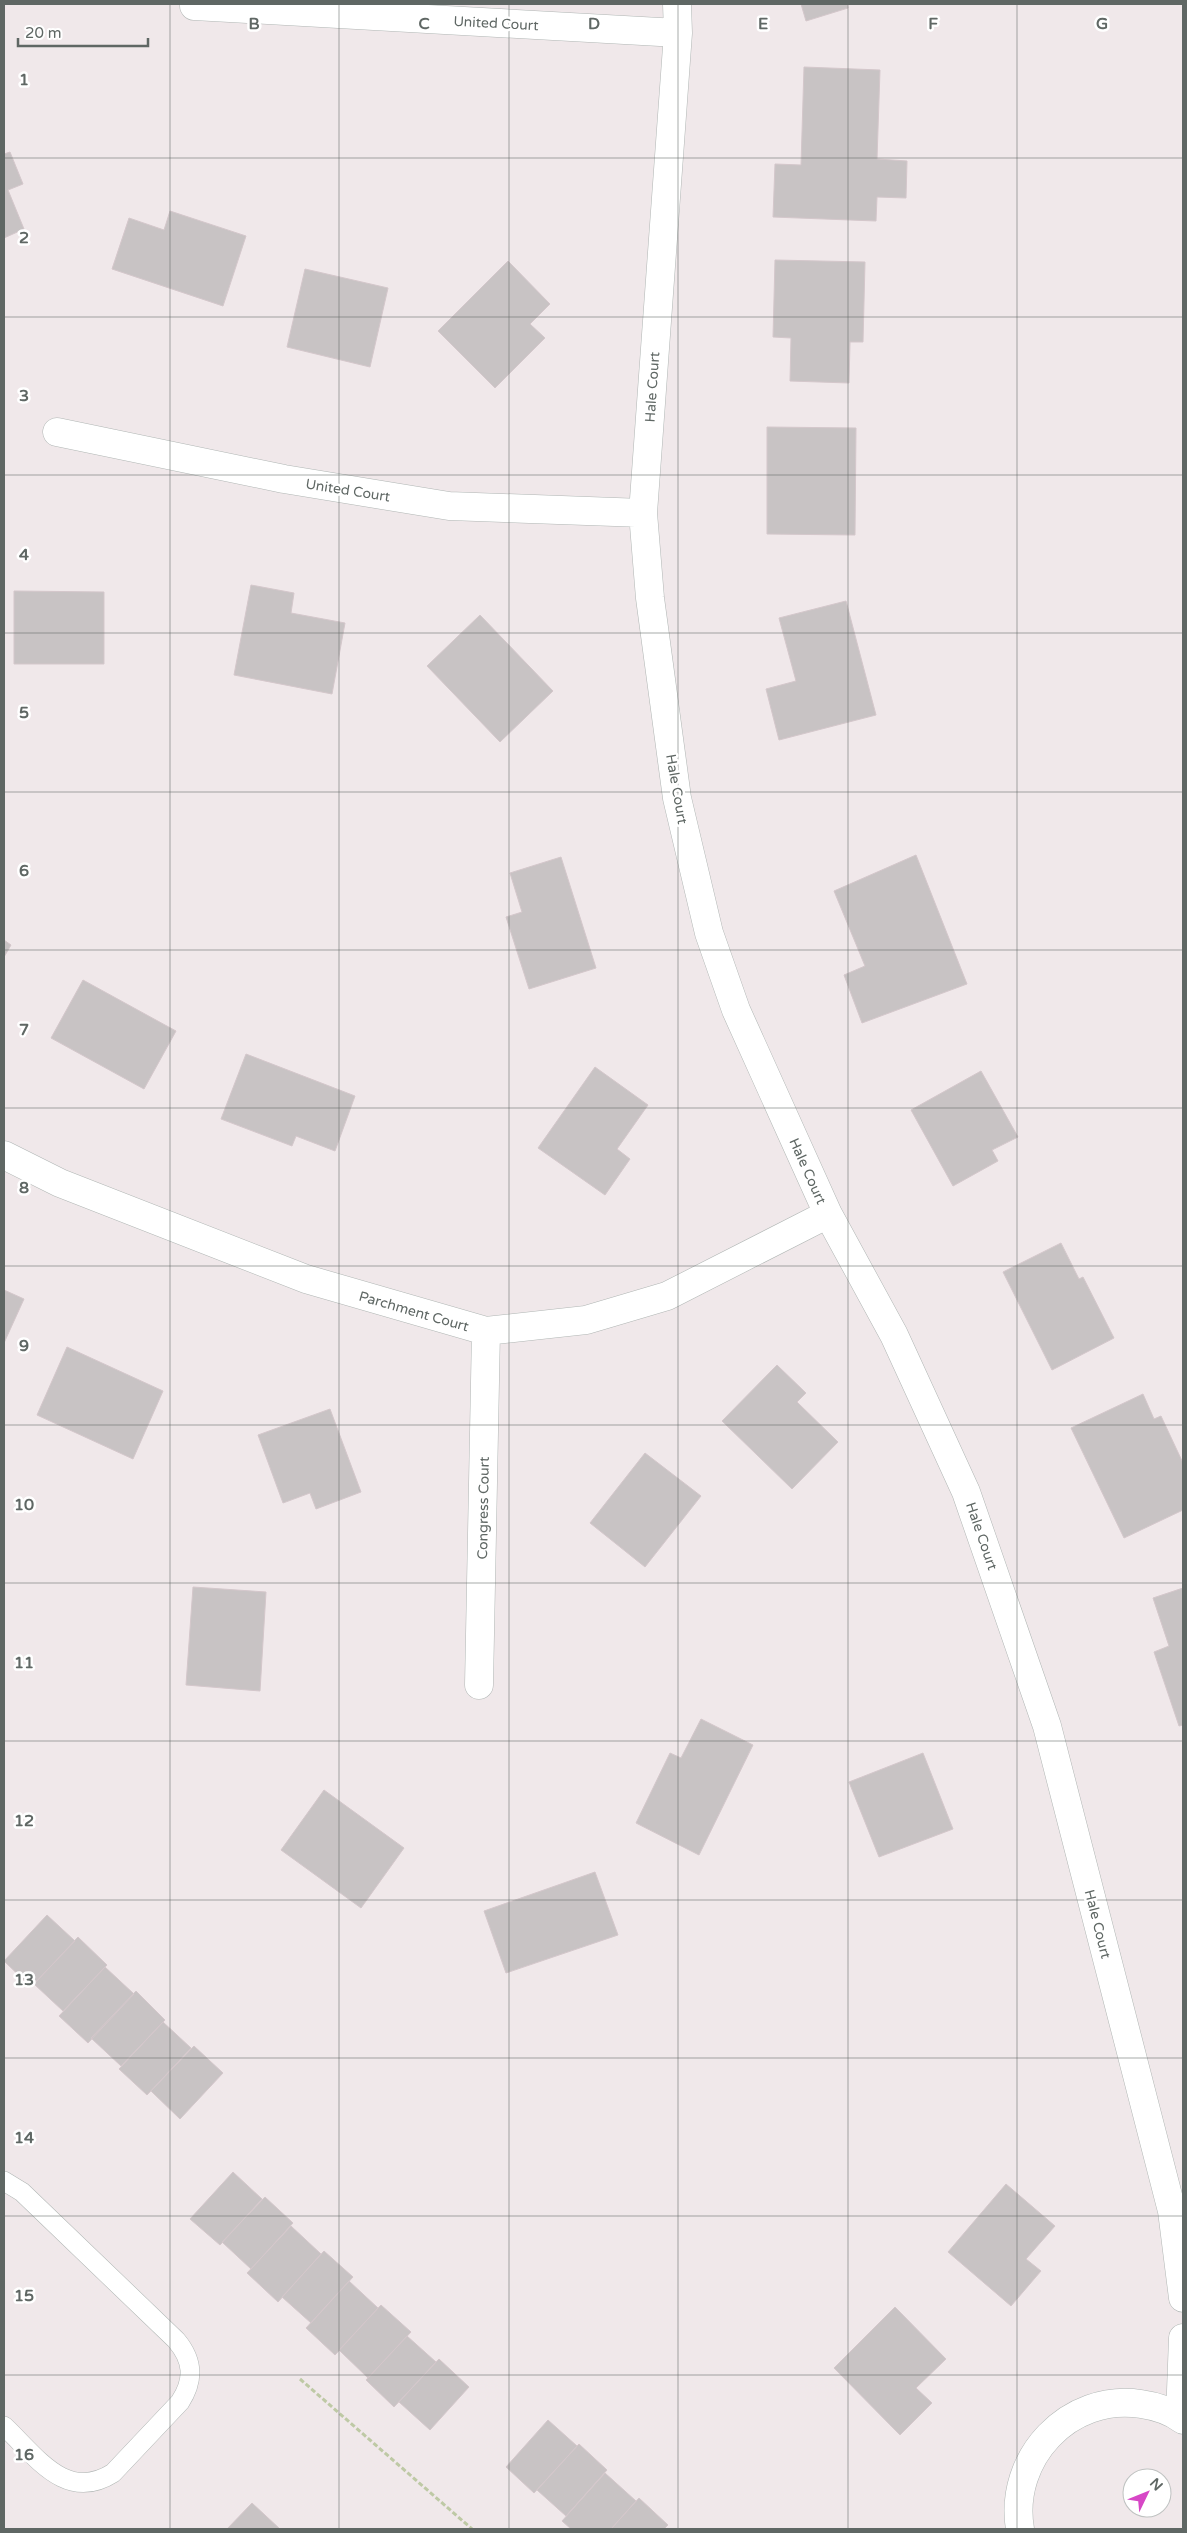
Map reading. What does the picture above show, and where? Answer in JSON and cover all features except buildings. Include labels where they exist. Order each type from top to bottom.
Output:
[{"type":"street","name":"Hale Court","points":[[677,4],[678,33],[643,513],[650,598],[677,798],[710,932],[736,1010],[828,1214],[894,1335],[966,1492],[1047,1726],[1172,2211],[1183,2298]]},
{"type":"street","name":"United Court","points":[[194,6],[678,33]]},
{"type":"street","name":"United Court","points":[[57,432],[284,480],[449,506],[643,513]]},
{"type":"street","name":"Parchment Court","points":[[4,1155],[60,1183],[306,1279],[486,1332],[586,1320],[667,1296],[828,1214]]},
{"type":"street","name":"Congress Court","points":[[479,1685],[486,1332]]},
{"type":"street","points":[[1020,2529],[1019,2500],[1024,2474],[1036,2450],[1054,2430],[1076,2414],[1110,2404],[1128,2402],[1155,2406],[1181,2418],[1183,2338]]},
{"type":"lane","points":[[4,2181],[22,2192],[176,2340],[185,2350],[190,2364],[191,2377],[188,2390],[180,2402],[113,2473],[101,2481],[86,2485],[72,2483],[58,2476],[4,2426]]},
{"type":"path","points":[[300,2378],[472,2529]]}]
